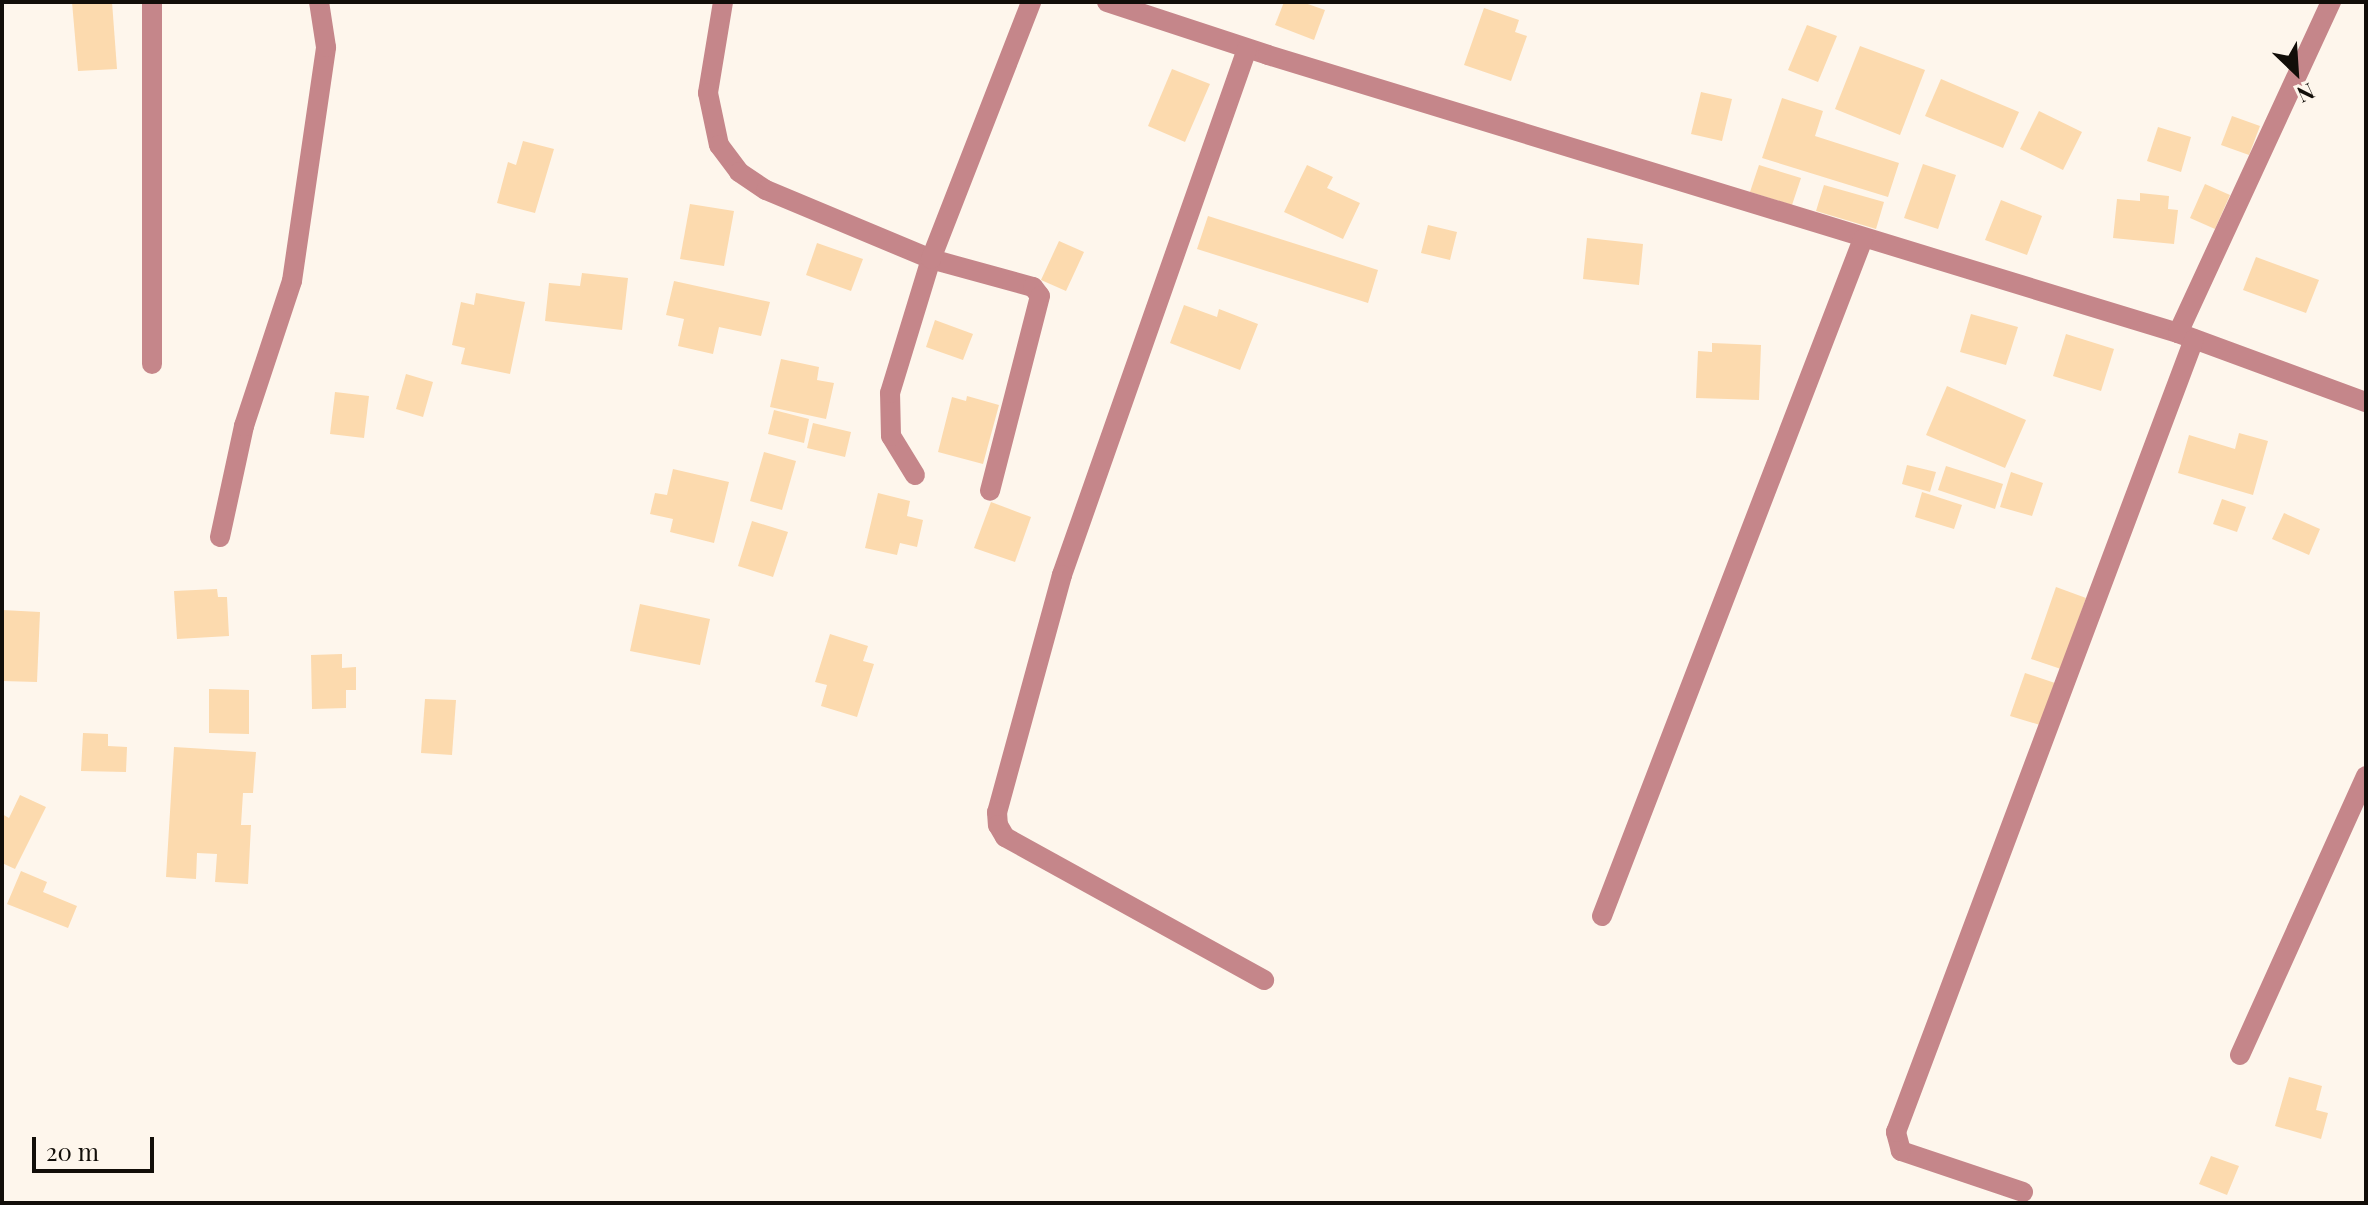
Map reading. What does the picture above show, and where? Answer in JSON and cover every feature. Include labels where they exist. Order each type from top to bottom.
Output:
[{"type":"street","points":[[152,2],[152,364]]},
{"type":"street","points":[[220,537],[244,426],[292,281],[326,47],[319,2]]},
{"type":"street","points":[[723,2],[708,93],[719,145],[739,172],[766,190],[931,259],[1033,287],[1040,296],[990,491]]},
{"type":"street","points":[[915,475],[891,436],[890,393],[931,259],[1031,2]]},
{"type":"street","points":[[1107,2],[1247,49],[2186,336],[2366,402]]},
{"type":"street","points":[[2023,1192],[1901,1151],[1896,1132],[2186,336],[2331,2]]},
{"type":"street","points":[[1247,49],[1062,575],[997,812],[998,825],[1005,837],[1264,980]]},
{"type":"street","points":[[1602,916],[1863,239]]},
{"type":"street","points":[[2240,1055],[2366,776]]},
{"type":"building","points":[[72,2],[112,2],[117,69],[78,71]]},
{"type":"building","points":[[1284,2],[1302,2],[1325,10],[1314,40],[1275,25]]},
{"type":"building","points":[[1484,8],[1519,20],[1515,32],[1527,36],[1511,81],[1464,65]]},
{"type":"building","points":[[1807,25],[1837,36],[1818,82],[1788,70]]},
{"type":"building","points":[[1860,46],[1925,70],[1900,135],[1835,109]]},
{"type":"building","points":[[1172,69],[1210,84],[1185,142],[1148,126]]},
{"type":"building","points":[[1941,79],[2019,112],[2003,148],[1925,116]]},
{"type":"building","points":[[1701,92],[1732,99],[1722,141],[1691,134]]},
{"type":"building","points":[[1782,98],[1823,111],[1815,136],[1899,163],[1888,197],[1762,158]]},
{"type":"building","points":[[2039,111],[2082,132],[2063,170],[2020,149]]},
{"type":"building","points":[[2232,116],[2260,126],[2249,155],[2221,145]]},
{"type":"building","points":[[2158,127],[2191,137],[2181,172],[2147,161]]},
{"type":"building","points":[[523,141],[554,149],[535,213],[497,203],[508,162],[516,165]]},
{"type":"building","points":[[1923,164],[1956,175],[1938,229],[1904,218]]},
{"type":"building","points":[[1307,165],[1333,177],[1327,188],[1360,203],[1343,239],[1284,212]]},
{"type":"building","points":[[1759,165],[1801,178],[1792,205],[1750,192]]},
{"type":"building","points":[[2205,184],[2230,195],[2215,229],[2190,218]]},
{"type":"building","points":[[1824,185],[1884,202],[1876,229],[1816,211]]},
{"type":"building","points":[[2140,193],[2169,196],[2168,209],[2178,210],[2174,244],[2113,238],[2117,199],[2140,201]]},
{"type":"building","points":[[2001,200],[2042,216],[2027,255],[1985,240]]},
{"type":"building","points":[[690,204],[734,211],[724,266],[680,259]]},
{"type":"building","points":[[1208,216],[1378,270],[1368,303],[1197,249]]},
{"type":"building","points":[[1428,225],[1457,232],[1450,260],[1421,253]]},
{"type":"building","points":[[1587,238],[1643,244],[1639,285],[1583,279]]},
{"type":"building","points":[[1059,241],[1084,252],[1066,291],[1041,280]]},
{"type":"building","points":[[817,243],[863,259],[851,291],[806,275]]},
{"type":"building","points":[[2256,257],[2319,280],[2306,313],[2243,290]]},
{"type":"building","points":[[582,273],[628,278],[622,330],[545,321],[549,283],[580,286]]},
{"type":"building","points":[[674,281],[770,302],[761,336],[719,327],[713,354],[678,346],[684,319],[666,315]]},
{"type":"building","points":[[476,293],[525,302],[510,374],[461,364],[465,348],[452,345],[461,302],[474,305]]},
{"type":"building","points":[[1184,305],[1217,317],[1219,309],[1258,324],[1240,370],[1170,343]]},
{"type":"building","points":[[1971,314],[2018,327],[2006,365],[1960,352]]},
{"type":"building","points":[[935,320],[973,334],[963,360],[926,347]]},
{"type":"building","points":[[2066,334],[2114,349],[2101,391],[2053,376]]},
{"type":"building","points":[[1712,343],[1761,345],[1759,400],[1696,398],[1698,351],[1712,352]]},
{"type":"building","points":[[781,359],[819,367],[817,380],[834,383],[826,419],[770,407]]},
{"type":"building","points":[[406,374],[433,382],[423,417],[396,409]]},
{"type":"building","points":[[1947,386],[2026,420],[2005,468],[1926,435]]},
{"type":"building","points":[[335,392],[369,396],[364,438],[330,434]]},
{"type":"building","points":[[967,396],[999,405],[983,464],[938,452],[952,397],[966,401]]},
{"type":"building","points":[[774,410],[809,419],[804,443],[768,434]]},
{"type":"building","points":[[813,423],[851,432],[845,457],[807,448]]},
{"type":"building","points":[[2239,433],[2268,441],[2253,495],[2178,473],[2189,435],[2235,449]]},
{"type":"building","points":[[764,452],[796,461],[782,510],[750,501]]},
{"type":"building","points":[[1907,465],[1936,472],[1930,492],[1902,484]]},
{"type":"building","points":[[1946,466],[2003,484],[1995,509],[1938,490]]},
{"type":"building","points":[[673,469],[729,482],[714,543],[670,532],[673,519],[650,514],[655,493],[667,495]]},
{"type":"building","points":[[2011,472],[2043,483],[2032,516],[2000,507]]},
{"type":"building","points":[[1922,492],[1962,505],[1954,529],[1915,517]]},
{"type":"building","points":[[878,493],[910,501],[907,516],[923,520],[917,547],[900,543],[897,555],[865,548]]},
{"type":"building","points":[[2222,499],[2246,507],[2237,532],[2213,524]]},
{"type":"building","points":[[991,502],[1031,517],[1015,562],[974,548]]},
{"type":"building","points":[[2284,513],[2320,529],[2309,555],[2272,539]]},
{"type":"building","points":[[752,521],[788,532],[773,577],[738,566]]},
{"type":"building","points":[[2056,587],[2086,598],[2061,669],[2031,659]]},
{"type":"building","points":[[217,589],[218,597],[227,597],[229,636],[177,639],[174,591]]},
{"type":"building","points":[[640,604],[710,619],[700,665],[630,651]]},
{"type":"building","points":[[2,610],[40,612],[37,682],[2,681]]},
{"type":"building","points":[[830,634],[868,646],[863,661],[874,664],[857,717],[821,706],[827,685],[815,682]]},
{"type":"building","points":[[342,654],[342,668],[356,667],[356,690],[346,690],[346,708],[312,709],[311,655]]},
{"type":"building","points":[[2025,673],[2055,683],[2040,725],[2010,716]]},
{"type":"building","points":[[209,689],[249,690],[249,734],[209,733]]},
{"type":"building","points":[[425,699],[456,700],[452,755],[421,753]]},
{"type":"building","points":[[83,733],[108,734],[108,746],[127,747],[126,772],[81,771]]},
{"type":"building","points":[[174,747],[256,752],[253,793],[243,793],[241,825],[251,825],[248,884],[215,882],[217,854],[197,853],[196,879],[166,877]]},
{"type":"building","points":[[20,795],[46,807],[15,869],[2,863],[2,814],[9,818]]},
{"type":"building","points":[[21,871],[47,882],[43,892],[77,906],[68,928],[7,904]]},
{"type":"building","points":[[2289,1077],[2322,1086],[2316,1110],[2328,1113],[2321,1139],[2275,1126]]},
{"type":"building","points":[[2211,1156],[2239,1166],[2227,1195],[2199,1184]]}]
